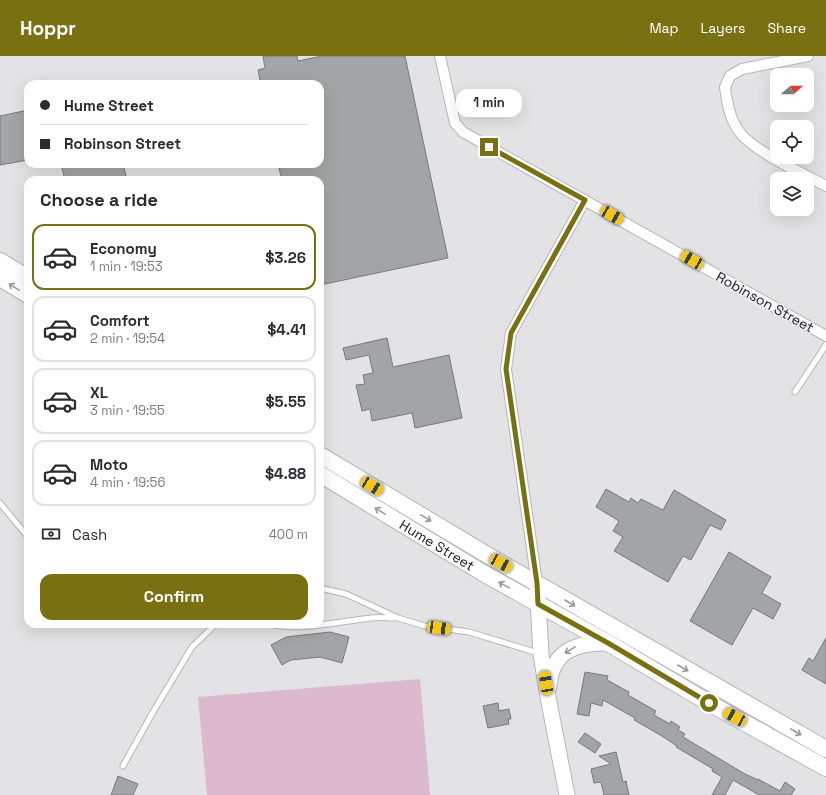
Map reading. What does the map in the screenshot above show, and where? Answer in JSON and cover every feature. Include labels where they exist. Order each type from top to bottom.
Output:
[{"type":"main road","points":[[0,261],[24,276]]},
{"type":"main road","points":[[0,278],[24,293]]},
{"type":"main road","name":"Hume Street","points":[[324,457],[482,552],[826,749]]},
{"type":"main road","name":"Hume Street","points":[[324,476],[483,573],[608,643],[709,703],[826,768]]},
{"type":"street","name":"Robinson Street","points":[[440,56],[455,123],[463,132],[826,336]]},
{"type":"street","points":[[808,56],[742,69],[730,76],[725,87],[731,116],[741,133],[754,145],[770,156],[826,186]]},
{"type":"street","points":[[567,795],[541,654],[537,583],[506,369],[511,333],[585,200]]},
{"type":"street","points":[[548,697],[553,668],[559,658],[567,651],[577,646],[591,643],[608,643]]},
{"type":"lane","points":[[795,392],[826,345]]},
{"type":"lane","points":[[0,503],[24,532]]},
{"type":"lane","points":[[324,589],[346,594],[398,618],[425,626],[469,632],[541,654]]},
{"type":"lane","points":[[324,623],[373,617],[398,618]]},
{"type":"lane","points":[[123,766],[192,647],[212,628]]},
{"type":"shaded area","points":[[420,679],[430,795],[207,795],[198,697]]},
{"type":"building","points":[[263,56],[297,56],[298,61],[322,56],[405,56],[448,258],[324,284],[324,176],[281,176],[279,168],[324,168],[324,80],[260,80],[258,70],[265,68]]},
{"type":"building","points":[[24,111],[24,161],[0,165],[0,116]]},
{"type":"building","points":[[62,168],[124,168],[126,176],[64,176]]},
{"type":"building","points":[[387,338],[393,367],[449,355],[462,418],[415,428],[412,413],[372,421],[370,409],[362,411],[356,385],[365,384],[363,375],[373,373],[369,355],[346,360],[343,348]]},
{"type":"building","points":[[606,489],[629,502],[631,498],[638,503],[641,499],[663,510],[674,490],[726,520],[721,530],[710,525],[691,560],[683,556],[668,582],[614,551],[623,537],[613,531],[619,521],[596,507]]},
{"type":"building","points":[[729,552],[771,577],[762,593],[781,604],[773,619],[753,608],[732,645],[690,621]]},
{"type":"building","points":[[330,632],[349,637],[342,663],[320,657],[291,660],[282,665],[271,645],[286,637]]},
{"type":"building","points":[[826,638],[826,684],[802,670],[809,658],[813,661]]},
{"type":"building","points":[[585,672],[608,676],[607,680],[629,692],[628,695],[656,711],[654,715],[670,724],[671,721],[680,727],[678,730],[685,734],[683,737],[745,774],[780,791],[785,782],[795,789],[791,795],[759,795],[733,780],[725,795],[712,795],[722,777],[712,771],[713,769],[634,720],[635,718],[603,700],[602,706],[591,703],[589,716],[577,714]]},
{"type":"building","points":[[498,703],[499,711],[509,709],[511,719],[508,719],[509,724],[488,728],[483,706]]},
{"type":"building","points":[[585,733],[601,744],[595,753],[578,742]]},
{"type":"building","points":[[616,752],[623,782],[626,781],[629,795],[604,795],[601,782],[594,783],[591,769],[611,764],[599,756]]},
{"type":"building","points":[[118,776],[138,784],[133,795],[111,795]]},
{"type":"route","points":[[489,147],[585,200],[511,333],[506,369],[537,583],[538,604],[608,643],[709,703]]}]
